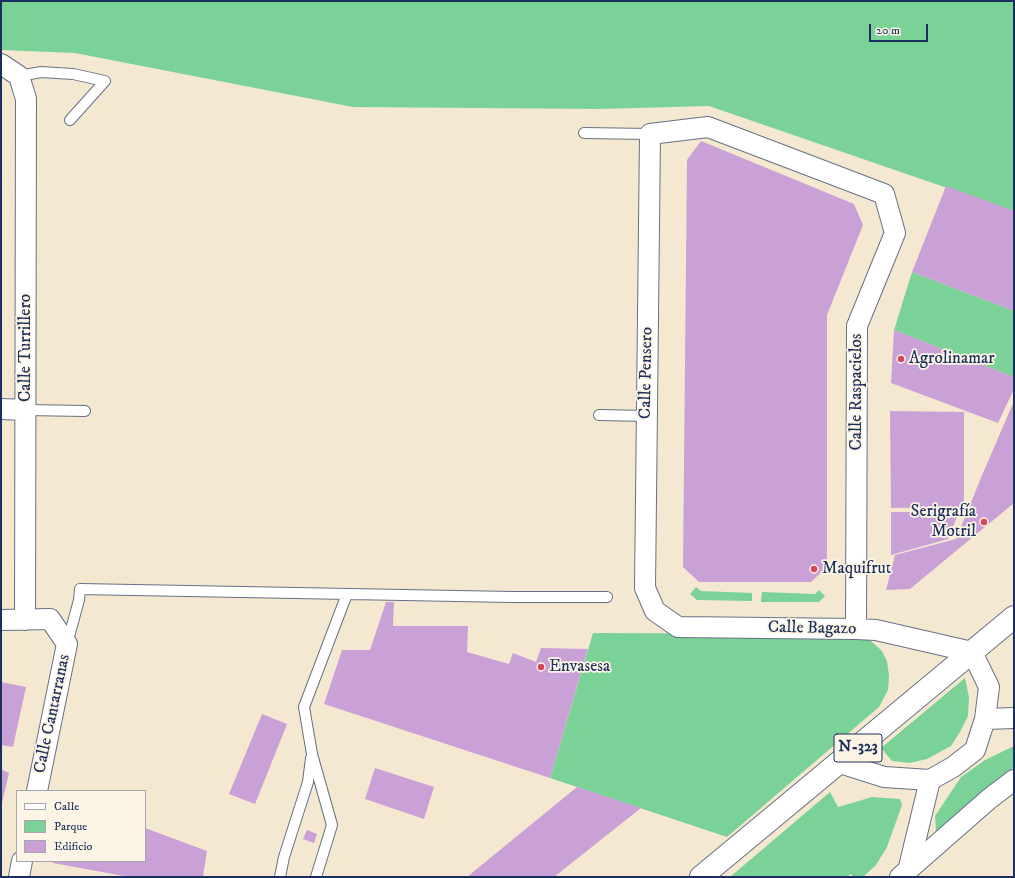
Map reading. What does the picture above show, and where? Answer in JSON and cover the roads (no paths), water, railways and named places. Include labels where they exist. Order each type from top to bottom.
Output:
[{"type":"highway","name":"N-323","points":[[700,877],[840,763],[1014,617]]},
{"type":"street","points":[[1,64],[19,76]]},
{"type":"street","name":"Calle Turrillero","points":[[19,76],[26,99],[24,620]]},
{"type":"street","name":"Calle Raspacielos","points":[[650,134],[708,127],[884,194],[895,233],[857,326],[856,629]]},
{"type":"street","name":"Calle Pensero","points":[[650,134],[645,588],[655,611]]},
{"type":"street","points":[[1,409],[26,410]]},
{"type":"street","name":"Calle Bagazo","points":[[655,611],[678,627],[876,630],[972,652]]},
{"type":"street","name":"Calle Cantarranas","points":[[24,620],[50,619],[67,644],[37,790]]},
{"type":"street","points":[[1,620],[24,620]]},
{"type":"street","points":[[840,763],[884,777],[930,780],[953,767],[975,750],[986,719],[989,687],[972,652]]},
{"type":"street","points":[[986,719],[1014,718]]},
{"type":"street","points":[[904,874],[930,780]]},
{"type":"street","points":[[904,874],[989,799],[1014,780]]},
{"type":"street","points":[[19,877],[22,862]]},
{"type":"lane","points":[[19,76],[41,72],[73,74],[105,81],[70,120]]},
{"type":"lane","points":[[584,133],[650,134]]},
{"type":"lane","points":[[26,410],[85,411]]},
{"type":"lane","points":[[599,415],[647,416]]},
{"type":"lane","points":[[67,644],[79,600],[80,589],[511,597],[607,597]]},
{"type":"lane","points":[[316,877],[332,825],[312,754],[304,707],[347,594]]},
{"type":"lane","points":[[280,877],[284,857],[308,782],[312,754]]},
{"type":"place","name":"Agrolinamar","points":[[901,359]]},
{"type":"place","name":"Serigrafía Motril","points":[[984,522]]},
{"type":"place","name":"Maquifrut","points":[[814,569]]},
{"type":"place","name":"Envasesa","points":[[541,667]]}]
